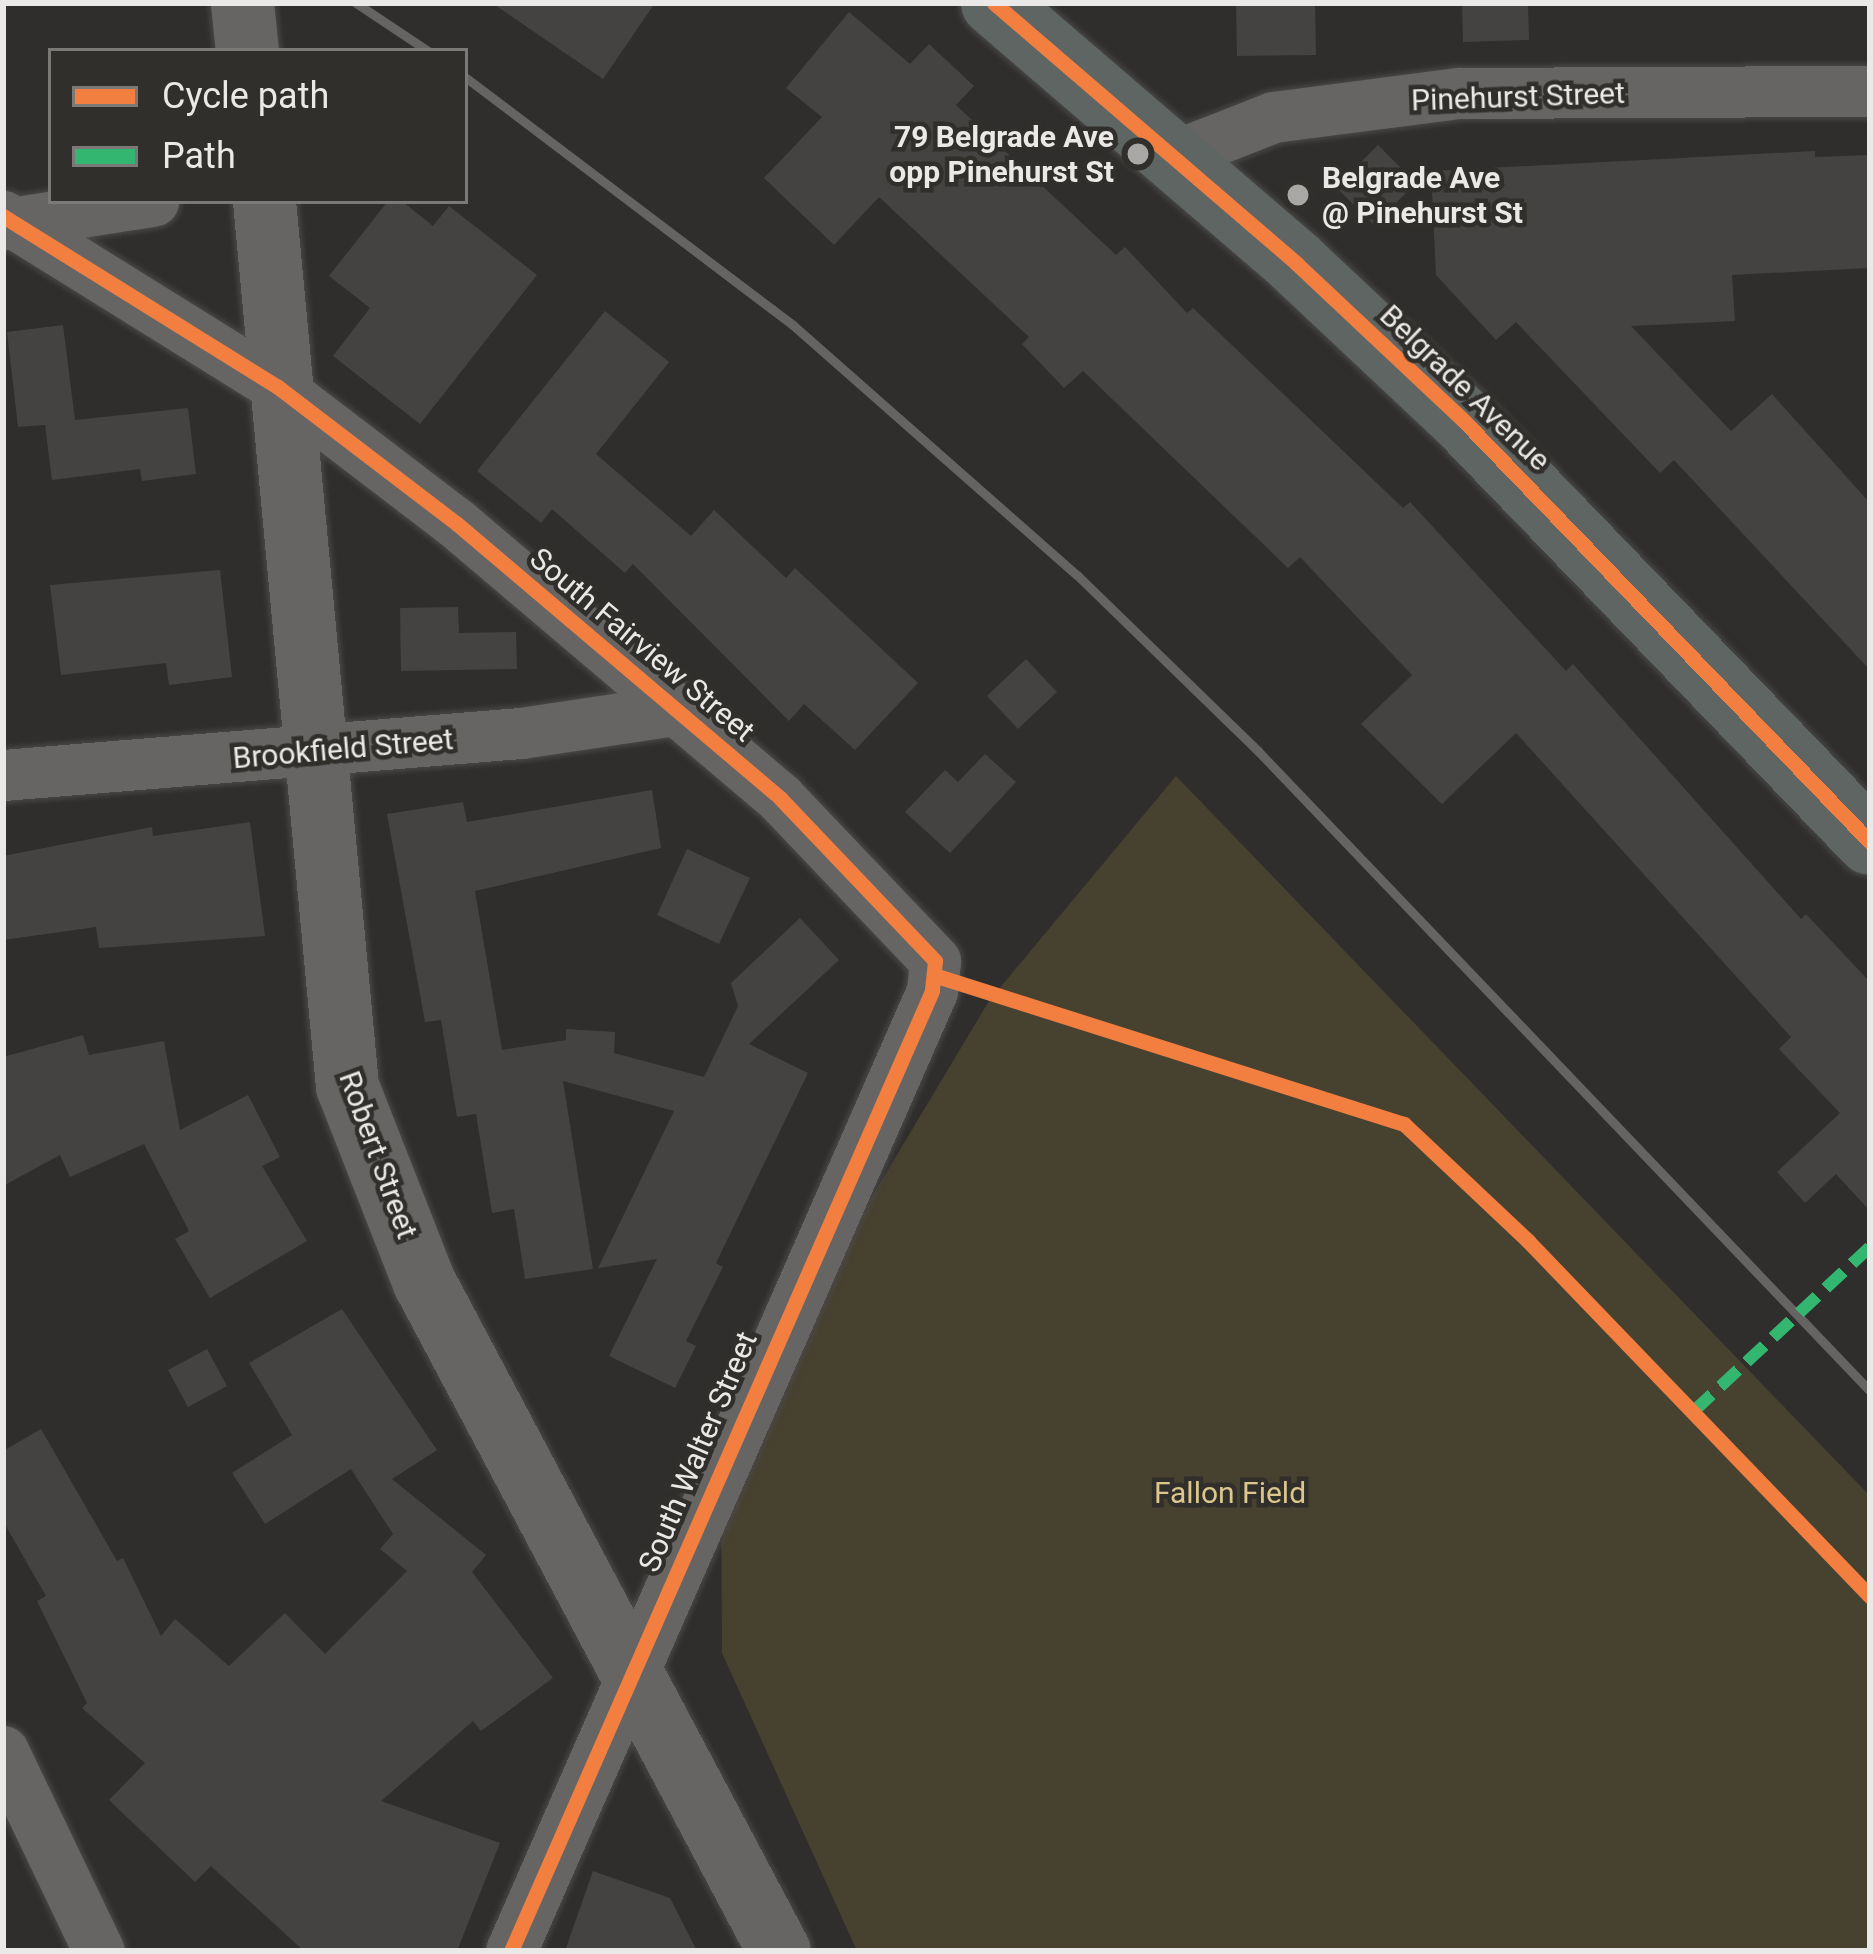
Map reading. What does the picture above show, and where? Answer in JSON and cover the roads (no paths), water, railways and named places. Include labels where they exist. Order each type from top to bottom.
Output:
[{"type":"main road","name":"Belgrade Avenue","points":[[994,3],[1174,156],[1463,420],[1870,842]]},
{"type":"street","points":[[242,3],[247,48]]},
{"type":"street","name":"Pinehurst Street","points":[[1174,156],[1273,117],[1459,93],[1870,92]]},
{"type":"street","points":[[7,221],[131,204]]},
{"type":"street","name":"Robert Street","points":[[264,204],[278,386],[320,752],[328,943],[347,1086],[424,1282],[770,1940]]},
{"type":"street","name":"South Fairview Street","points":[[7,221],[278,386],[681,710],[862,877],[929,948],[937,976]]},
{"type":"street","name":"Brookfield Street","points":[[3,775],[320,752],[681,710]]},
{"type":"street","name":"South Walter Street","points":[[511,1951],[937,976]]},
{"type":"street","points":[[3,1751],[99,1951]]},
{"type":"railway","points":[[356,3],[424,48]]},
{"type":"railway","points":[[468,79],[793,325],[1077,575],[1258,751],[1870,1391]]},
{"type":"place","name":"79 Belgrade Ave opp Pinehurst St","points":[[1138,154]]},
{"type":"place","name":"Belgrade Ave @ Pinehurst St","points":[[1298,195]]},
{"type":"park label","name":"Fallon Field","points":[[1230,1493]]}]
